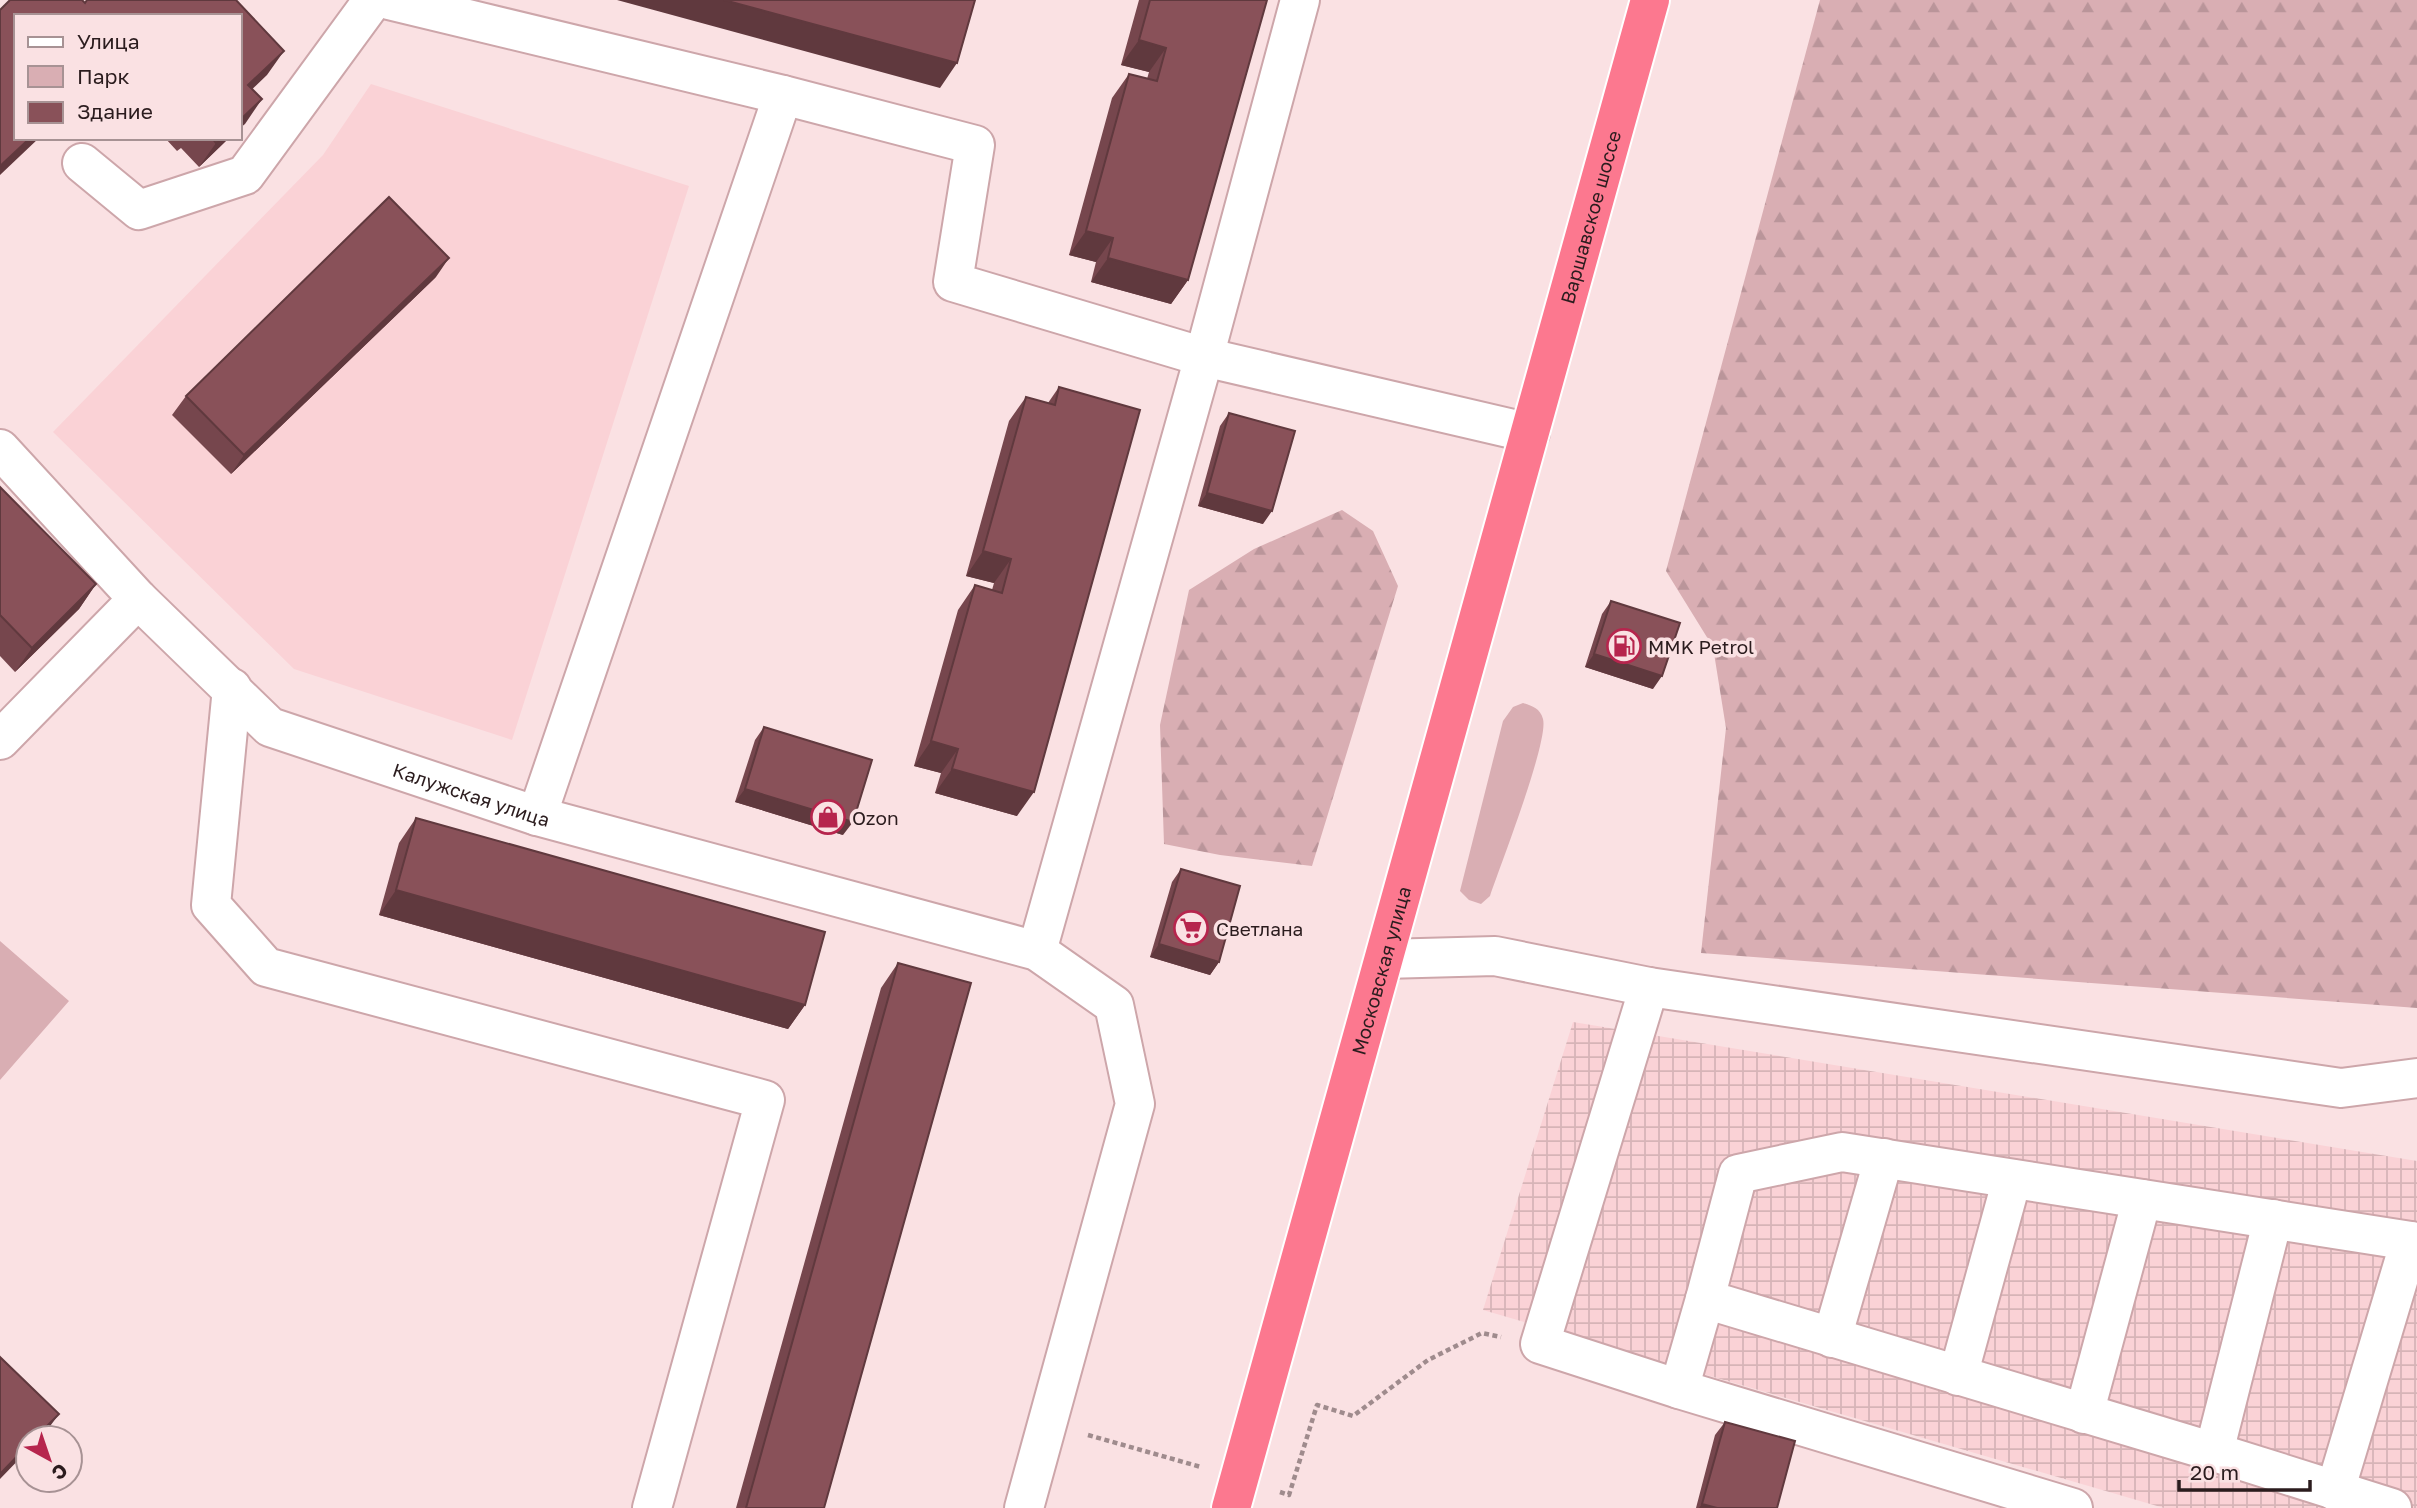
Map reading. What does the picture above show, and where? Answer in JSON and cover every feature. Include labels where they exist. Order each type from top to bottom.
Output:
[{"type":"highway","name":"Варшавское шоссе","points":[[1530,433],[1650,0]]},
{"type":"highway","name":"Московская улица","points":[[1231,1508],[1530,433]]},
{"type":"street","points":[[82,163],[139,209],[245,175],[373,0]]},
{"type":"street","points":[[389,0],[783,95],[975,145],[953,282],[1204,358],[1530,433]]},
{"type":"street","points":[[1037,951],[1204,358],[1300,0]]},
{"type":"street","points":[[537,816],[783,95]]},
{"type":"street","name":"Калужская улица","points":[[5,454],[138,599],[270,727],[537,816],[1037,951],[1114,1005],[1135,1104],[1024,1508]]},
{"type":"street","points":[[0,740],[138,599]]},
{"type":"street","points":[[232,688],[211,905],[266,967],[765,1100],[652,1508]]},
{"type":"street","points":[[1384,959],[1494,956],[1649,987],[2341,1088],[2417,1078]]},
{"type":"street","points":[[1649,987],[1540,1344],[1679,1389],[2073,1508]]},
{"type":"street","points":[[1679,1389],[1738,1174],[1842,1152],[2414,1241],[2335,1491]]},
{"type":"street","points":[[1832,1338],[1884,1158]]},
{"type":"street","points":[[1958,1376],[2012,1179]]},
{"type":"street","points":[[2084,1414],[2142,1199]]},
{"type":"street","points":[[2214,1452],[2273,1219]]},
{"type":"street","points":[[1705,1299],[2392,1508]]},
{"type":"shaded area","points":[[371,84],[689,186],[512,740],[294,669],[53,432],[323,155]]},
{"type":"shaded area","points":[[1573,1022],[2417,1161],[2417,1508],[2164,1508],[1483,1310]]},
{"type":"green space","points":[[1820,0],[2417,0],[2417,1008],[1701,953],[1726,728],[1713,647],[1666,571]]},
{"type":"green space","points":[[1342,510],[1373,531],[1398,586],[1312,866],[1220,855],[1164,844],[1160,725],[1189,590],[1254,549]]},
{"type":"green space","points":[[1523,703],[1538,710],[1543,719],[1539,752],[1490,896],[1481,904],[1469,900],[1460,891],[1503,721],[1513,707]]},
{"type":"green space","points":[[0,941],[69,1001],[0,1080]]},
{"type":"building","points":[[10,0],[82,0],[85,3],[87,0],[236,0],[284,51],[248,85],[262,99],[242,118],[242,14],[14,14],[14,140],[28,140],[0,166],[0,10]]},
{"type":"building","points":[[724,0],[975,0],[957,63]]},
{"type":"building","points":[[1150,0],[1267,0],[1188,280],[1108,258],[1113,238],[1086,231],[1129,74],[1157,81],[1166,48],[1139,40]]},
{"type":"building","points":[[389,197],[449,258],[244,455],[186,396]]},
{"type":"building","points":[[1059,387],[1140,410],[1034,792],[952,769],[958,749],[931,741],[975,585],[1002,593],[1011,559],[983,551],[1026,397],[1055,405]]},
{"type":"building","points":[[1229,413],[1295,431],[1272,511],[1207,493]]},
{"type":"building","points":[[0,487],[96,584],[32,648],[0,615]]},
{"type":"building","points":[[1611,601],[1680,623],[1662,676],[1594,654]]},
{"type":"building","points":[[764,727],[872,760],[853,822],[745,789]]},
{"type":"building","points":[[416,818],[825,932],[805,1005],[396,890]]},
{"type":"building","name":"Светлана","points":[[1181,869],[1240,886],[1219,962],[1159,944]]},
{"type":"building","points":[[898,963],[971,983],[824,1508],[746,1508]]},
{"type":"building","points":[[0,1357],[59,1414],[49,1424],[14,1424],[14,1460],[0,1474]]},
{"type":"building","points":[[1725,1422],[1795,1441],[1777,1508],[1717,1508],[1702,1504]]},
{"type":"place","name":"MMK Petrol","points":[[1624,646]]},
{"type":"place","name":"Ozon","points":[[828,817]]},
{"type":"place","name":"Светлана","points":[[1191,928]]}]
